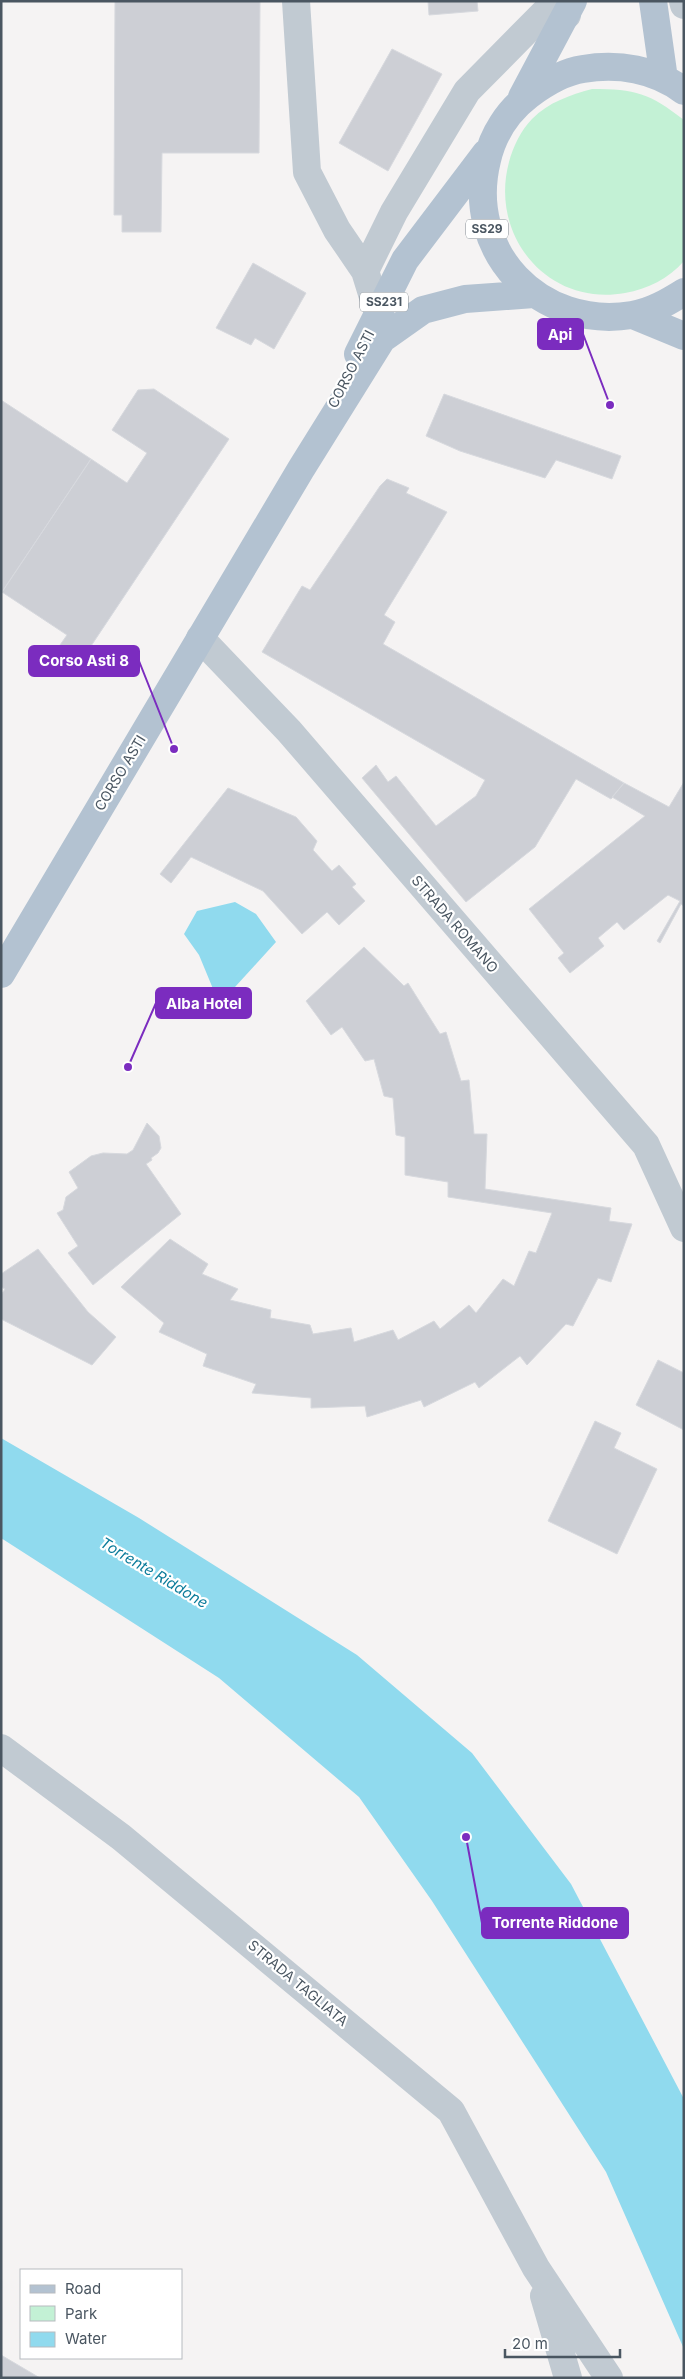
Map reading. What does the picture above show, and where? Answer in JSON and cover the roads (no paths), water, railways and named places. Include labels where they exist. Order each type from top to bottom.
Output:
[{"type":"main road","name":"SS29","points":[[653,1],[674,85]]},
{"type":"main road","name":"SS29","points":[[570,8],[520,101],[502,123],[490,148],[482,177],[483,207],[487,228],[505,265],[518,281],[534,294],[558,308],[599,318],[633,315],[662,306],[684,292]]},
{"type":"main road","name":"SS29","points":[[520,101],[545,83],[581,69],[604,66],[635,68],[674,85]]},
{"type":"main road","name":"CORSO ASTI","points":[[300,469],[405,260],[490,148]]},
{"type":"main road","name":"CORSO ASTI","points":[[1,974],[300,469],[382,339],[423,310],[465,299],[534,294]]},
{"type":"main road","name":"SS29","points":[[633,315],[684,336]]},
{"type":"street","points":[[296,1],[307,172],[337,230],[365,270],[378,313]]},
{"type":"street","points":[[683,1],[684,5]]},
{"type":"street","points":[[365,270],[394,212],[467,91],[546,11],[570,8]]},
{"type":"street","name":"STRADA ROMANO","points":[[200,638],[289,731],[646,1144],[684,1228]]},
{"type":"street","name":"STRADA TAGLIATA","points":[[1,1748],[121,1837],[451,2111],[536,2268],[609,2378]]},
{"type":"street","name":"STRADA TAGLIATA","points":[[536,2268],[568,2378]]},
{"type":"water","points":[[235,902],[256,914],[276,942],[235,987],[216,996],[199,955],[184,934],[197,911]]},
{"type":"water","points":[[1,1438],[139,1518],[357,1655],[472,1753],[571,1884],[684,2099],[684,2349],[606,2172],[432,1901],[359,1797],[219,1678],[1,1538]]},
{"type":"place","name":"Api","points":[[610,405]]},
{"type":"place","name":"Corso Asti 8","points":[[174,749]]},
{"type":"place","name":"Alba Hotel","points":[[128,1067]]},
{"type":"place","name":"Torrente Riddone","points":[[466,1837]]}]
